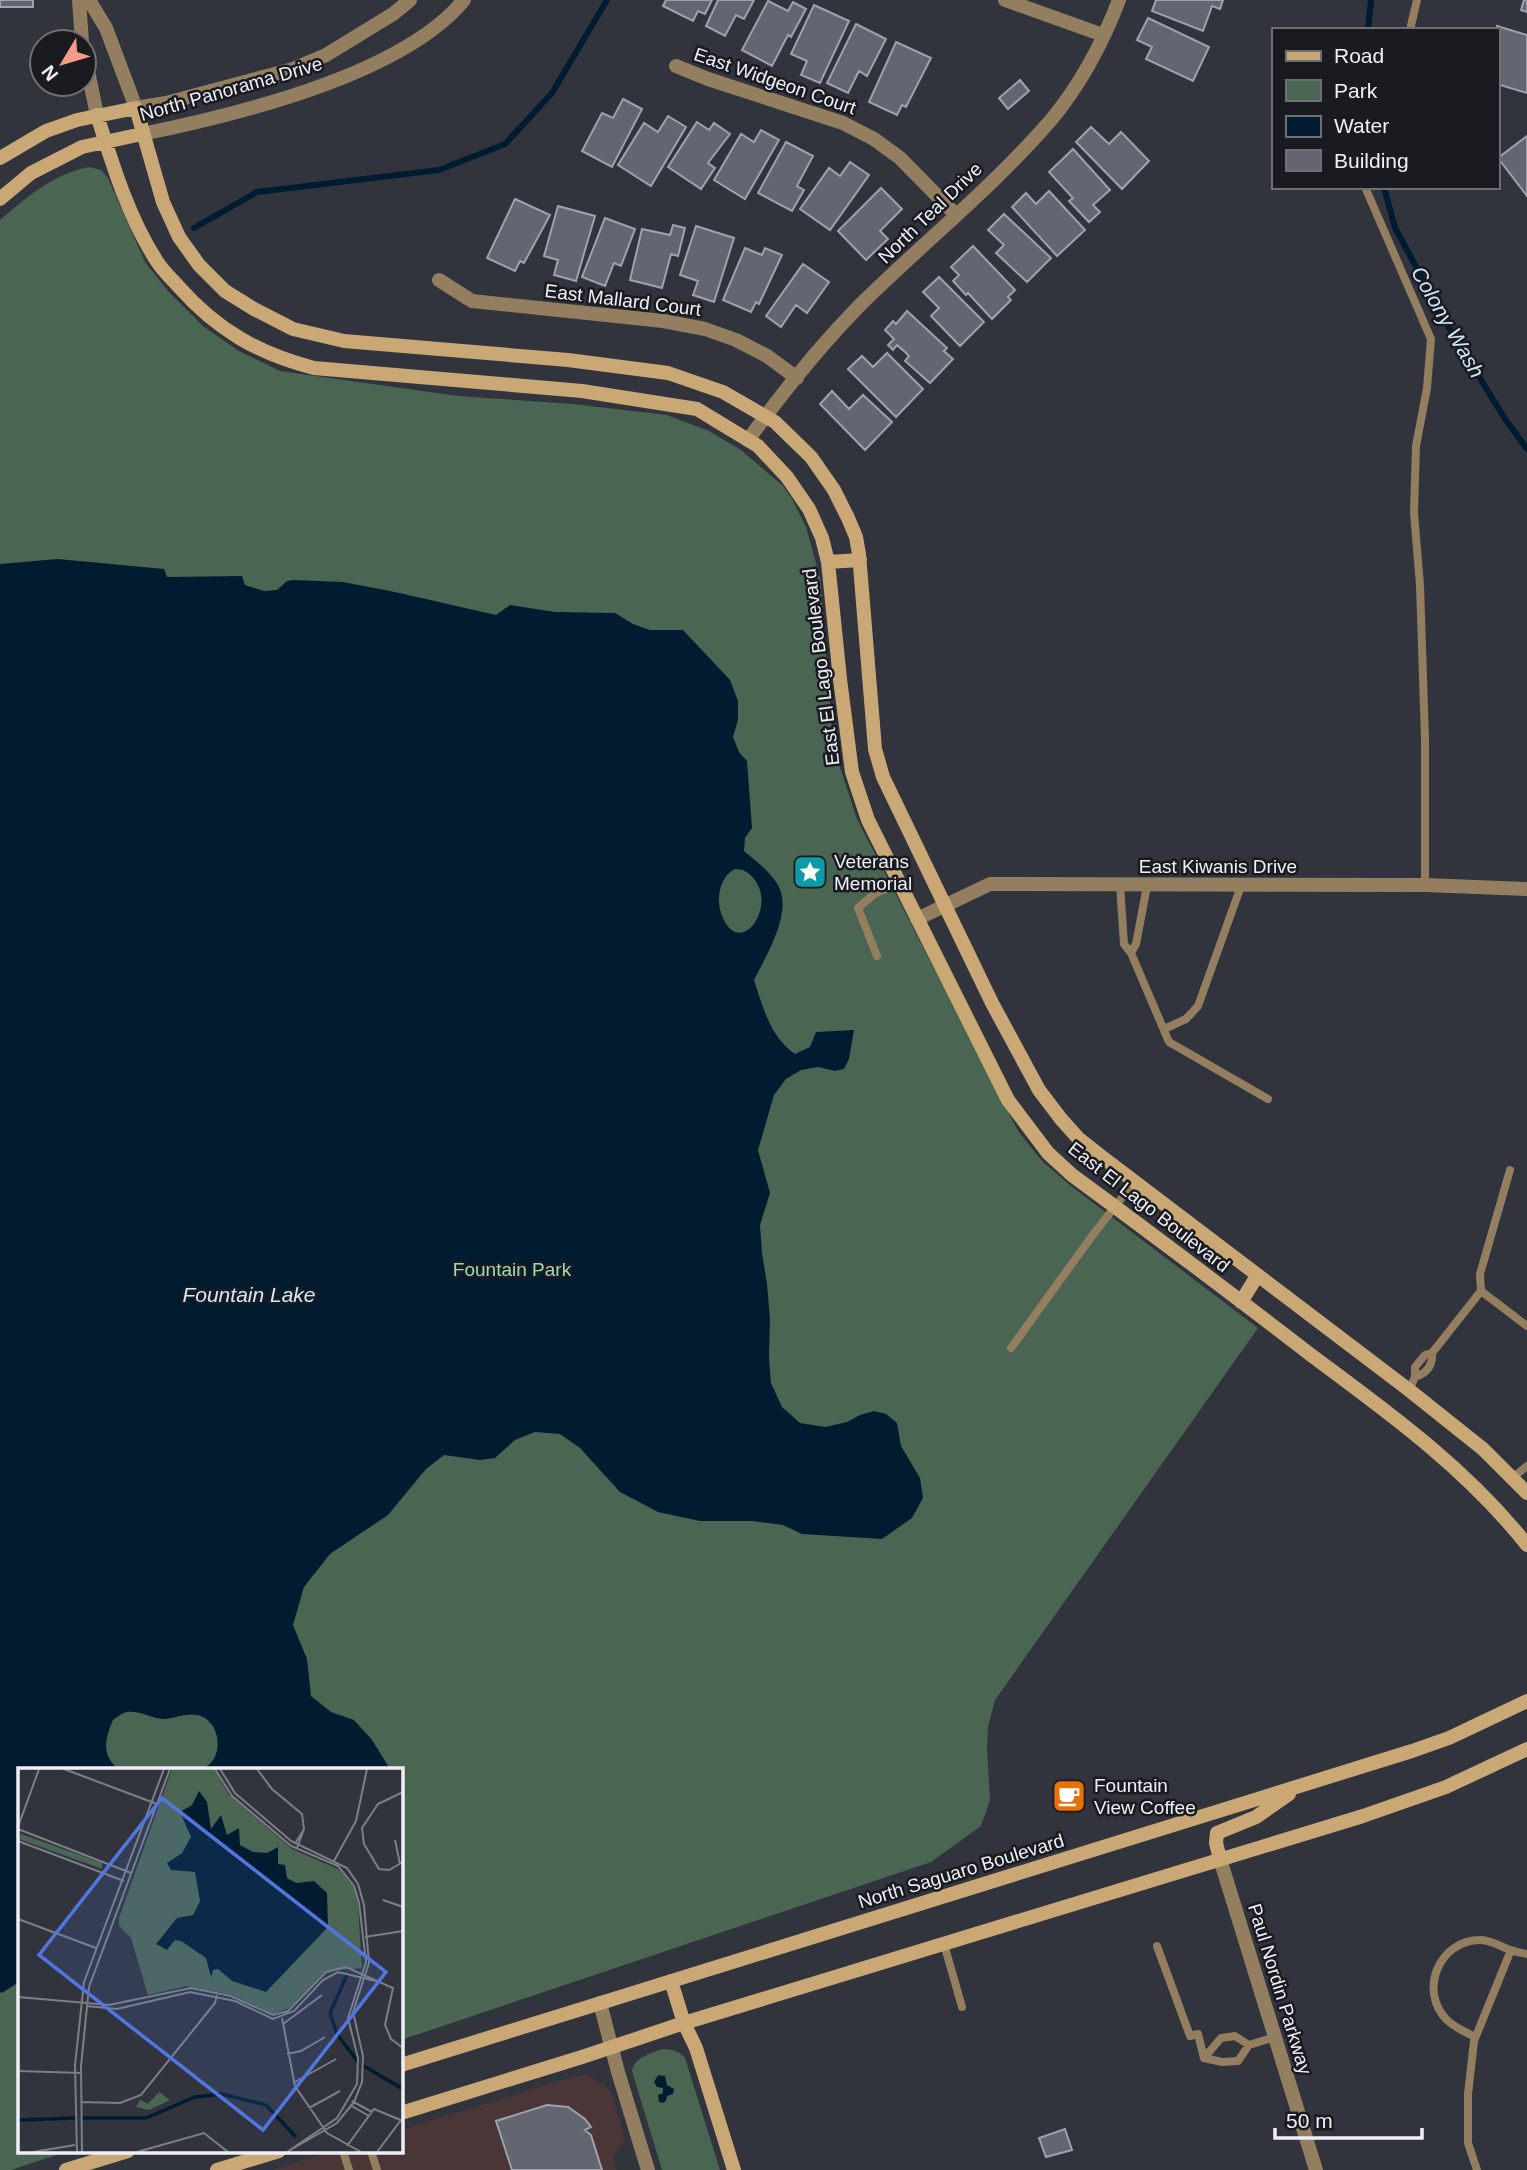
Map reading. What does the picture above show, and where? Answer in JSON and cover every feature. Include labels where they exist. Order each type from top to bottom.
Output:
[{"type":"street","points":[[79,0],[81,28]]},
{"type":"street","name":"East El Lago Boulevard","points":[[89,0],[106,28],[136,108],[163,202],[179,237],[199,265],[225,291],[293,328],[344,341],[568,360],[668,373],[723,392],[765,416],[775,422],[811,457],[835,490],[856,537],[875,749],[883,777],[992,1003],[1039,1090],[1078,1138],[1257,1276],[1412,1383],[1527,1493]]},
{"type":"street","name":"North Panorama Drive","points":[[0,158],[46,131],[76,120],[166,103],[293,69],[326,55],[393,14],[410,0]]},
{"type":"street","name":"North Panorama Drive","points":[[0,199],[31,173],[82,147],[230,113],[312,90],[352,73],[402,50],[452,15],[464,0]]},
{"type":"street","points":[[1005,0],[1103,35]]},
{"type":"street","name":"North Teal Drive","points":[[748,440],[817,352],[860,305],[1015,158],[1052,118],[1077,84],[1119,0]]},
{"type":"street","name":"East Widgeon Court","points":[[676,66],[843,123],[864,134],[901,158],[956,215]]},
{"type":"street","name":"East El Lago Boulevard","points":[[93,98],[105,141],[135,221],[159,265],[195,306],[234,336],[282,359],[314,368],[582,391],[697,410],[758,446],[787,477],[809,509],[822,538],[828,562],[839,679],[852,772],[869,820],[1008,1100],[1048,1153],[1072,1175],[1391,1415],[1443,1458],[1502,1513],[1527,1545]]},
{"type":"street","name":"East Mallard Court","points":[[439,280],[472,301],[663,321],[705,328],[767,356],[797,378]]},
{"type":"street","points":[[828,562],[860,560]]},
{"type":"street","name":"East Kiwanis Drive","points":[[917,919],[990,884],[1527,888]]},
{"type":"street","points":[[1241,1301],[1257,1276]]},
{"type":"street","name":"North Saguaro Boulevard","points":[[402,2065],[1299,1787],[1449,1738],[1527,1701]]},
{"type":"street","points":[[402,2113],[684,2023],[1410,1800],[1446,1787],[1527,1749]]},
{"type":"street","points":[[1220,1859],[1216,1843],[1217,1833],[1256,1817],[1299,1787]]},
{"type":"street","name":"Paul Nordin Parkway","points":[[1220,1859],[1316,2170]]},
{"type":"street","points":[[671,1980],[734,2170]]},
{"type":"street","points":[[600,2003],[648,2170]]},
{"type":"street","points":[[66,2170],[125,2152]]},
{"type":"street","points":[[217,2170],[276,2152]]},
{"type":"lane","points":[[1410,28],[1417,0]]},
{"type":"lane","points":[[1366,189],[1432,339],[1427,388],[1416,446],[1414,513],[1420,585],[1425,739],[1425,886]]},
{"type":"lane","points":[[877,956],[858,908],[874,894],[899,883]]},
{"type":"lane","points":[[1120,885],[1124,944],[1131,953],[1169,1042],[1268,1099]]},
{"type":"lane","points":[[1131,953],[1136,944],[1147,886]]},
{"type":"lane","points":[[1164,1029],[1186,1018],[1198,1006],[1241,886]]},
{"type":"lane","points":[[1412,1383],[1424,1373],[1432,1362],[1432,1353],[1481,1291],[1480,1274],[1510,1170]]},
{"type":"lane","points":[[1011,1348],[1134,1182]]},
{"type":"lane","points":[[1481,1291],[1527,1326]]},
{"type":"lane","points":[[1512,1478],[1527,1466]]},
{"type":"lane","points":[[1475,2037],[1447,2020],[1438,2008],[1433,1993],[1434,1977],[1440,1962],[1451,1950],[1465,1942],[1481,1940],[1527,1954]]},
{"type":"lane","points":[[944,1944],[962,2007]]},
{"type":"lane","points":[[1157,1946],[1190,2036],[1198,2034],[1204,2058]]},
{"type":"lane","points":[[1477,2170],[1468,2143],[1468,2094],[1475,2037],[1511,1950]]},
{"type":"lane","points":[[1204,2058],[1221,2038],[1235,2036],[1249,2045]]},
{"type":"lane","points":[[1204,2058],[1222,2062],[1238,2061],[1249,2045],[1275,2037]]},
{"type":"lane","points":[[343,2152],[349,2170]]},
{"type":"lane","points":[[371,2152],[377,2170]]},
{"type":"shaded area","points":[[586,2075],[605,2085],[612,2094],[625,2138],[613,2157],[617,2170],[271,2170],[330,2152],[402,2152],[402,2130],[571,2077]]},
{"type":"green space","name":"Fountain Park","points":[[89,167],[101,170],[108,178],[145,262],[168,291],[204,327],[239,351],[280,371],[458,396],[573,404],[667,415],[709,431],[741,450],[783,486],[806,527],[820,577],[833,746],[857,819],[1018,1131],[1042,1161],[1071,1186],[1258,1328],[995,1700],[988,1727],[990,1800],[981,1826],[931,1862],[402,2040],[402,1768],[18,1768],[18,2152],[66,2152],[11,2170],[0,2170],[0,220],[52,181]]},
{"type":"green space","points":[[662,2049],[675,2051],[685,2058],[720,2170],[662,2170],[632,2071],[640,2059]]},
{"type":"water","name":"Fountain Lake","points":[[58,559],[164,569],[167,577],[242,576],[245,585],[264,591],[277,590],[287,581],[293,580],[343,582],[496,615],[510,605],[555,612],[615,613],[650,630],[683,630],[730,680],[738,701],[738,720],[733,737],[739,752],[747,761],[752,828],[745,838],[744,851],[772,877],[782,898],[776,935],[754,980],[768,1021],[779,1039],[795,1054],[810,1047],[816,1032],[854,1030],[849,1059],[844,1069],[835,1071],[818,1067],[801,1070],[786,1079],[774,1095],[758,1150],[770,1193],[760,1225],[770,1319],[771,1383],[782,1407],[800,1423],[825,1427],[874,1411],[886,1414],[897,1423],[901,1446],[920,1478],[923,1498],[912,1518],[882,1539],[802,1534],[783,1525],[752,1521],[700,1521],[658,1512],[620,1492],[580,1448],[560,1434],[535,1432],[515,1440],[495,1458],[480,1460],[444,1455],[426,1469],[388,1515],[330,1554],[304,1587],[293,1625],[307,1659],[311,1696],[331,1712],[354,1720],[372,1740],[389,1768],[203,1768],[213,1760],[218,1745],[210,1722],[194,1715],[165,1719],[127,1712],[113,1720],[108,1734],[107,1752],[117,1768],[18,1768],[18,1983],[0,1992],[0,564]],"holes":[[[735,869],[746,871],[760,891],[761,903],[759,915],[753,925],[745,931],[737,932],[728,927],[721,913],[720,888],[730,872]]]},
{"type":"water","points":[[658,2075],[665,2076],[667,2085],[674,2089],[673,2094],[667,2096],[663,2103],[659,2102],[658,2095],[663,2093],[663,2088],[657,2087],[654,2082]]},
{"type":"building","points":[[0,0],[33,0],[33,7],[0,7]]},
{"type":"building","points":[[666,0],[712,0],[705,14],[698,11],[693,21],[663,6]]},
{"type":"building","points":[[718,0],[754,0],[744,19],[736,15],[725,36],[706,26]]},
{"type":"building","points":[[1156,0],[1223,0],[1220,9],[1212,6],[1203,31],[1152,11]]},
{"type":"building","points":[[1524,0],[1527,0],[1527,12],[1521,10]]},
{"type":"building","points":[[768,1],[788,11],[793,2],[806,9],[791,37],[788,35],[772,66],[742,50]]},
{"type":"building","points":[[814,5],[849,21],[820,83],[801,75],[807,61],[791,54]]},
{"type":"building","points":[[1148,18],[1209,47],[1193,81],[1146,59],[1152,47],[1137,40]]},
{"type":"building","points":[[856,24],[886,39],[867,76],[859,71],[848,93],[827,83]]},
{"type":"building","points":[[1497,28],[1527,35],[1527,93],[1499,85]]},
{"type":"building","points":[[896,42],[931,58],[906,107],[902,105],[897,115],[869,102]]},
{"type":"building","points":[[1020,80],[1029,91],[1008,109],[999,98]]},
{"type":"building","points":[[623,99],[642,109],[612,167],[582,151],[602,113],[613,118]]},
{"type":"building","points":[[668,116],[686,127],[651,186],[618,165],[644,123],[658,132]]},
{"type":"building","points":[[697,122],[709,130],[714,123],[730,134],[708,163],[715,168],[701,189],[668,167]]},
{"type":"building","points":[[1091,127],[1109,144],[1121,132],[1149,161],[1122,189],[1076,142]]},
{"type":"building","points":[[761,130],[779,140],[745,199],[714,180],[741,134],[754,142]]},
{"type":"building","points":[[1527,136],[1527,196],[1499,159]]},
{"type":"building","points":[[786,142],[813,156],[797,186],[804,190],[792,211],[758,193]]},
{"type":"building","points":[[1073,149],[1110,190],[1093,205],[1100,212],[1089,222],[1069,201],[1073,198],[1049,172]]},
{"type":"building","points":[[850,162],[869,175],[830,230],[800,209],[829,168],[840,176]]},
{"type":"building","points":[[881,188],[902,209],[880,231],[888,239],[866,260],[838,231]]},
{"type":"building","points":[[1049,191],[1085,230],[1057,256],[1012,207],[1026,193],[1036,204]]},
{"type":"building","points":[[515,199],[550,215],[524,263],[520,261],[515,271],[487,258]]},
{"type":"building","points":[[558,206],[595,216],[576,281],[554,275],[558,260],[544,256]]},
{"type":"building","points":[[1004,214],[1051,258],[1027,282],[996,253],[1004,245],[988,230]]},
{"type":"building","points":[[605,218],[635,229],[621,266],[614,263],[605,286],[582,277]]},
{"type":"building","points":[[673,225],[685,228],[678,256],[671,254],[662,288],[630,280],[642,229],[670,235]]},
{"type":"building","points":[[696,226],[734,238],[714,302],[693,295],[698,281],[680,275]]},
{"type":"building","points":[[973,246],[1015,290],[1008,297],[1011,300],[992,319],[953,281],[959,275],[951,267]]},
{"type":"building","points":[[745,248],[762,255],[765,248],[782,255],[759,304],[756,302],[751,312],[723,300]]},
{"type":"building","points":[[803,264],[829,282],[807,313],[796,305],[781,327],[766,316]]},
{"type":"building","points":[[939,277],[984,322],[960,346],[931,316],[939,308],[923,292]]},
{"type":"building","points":[[907,311],[947,348],[944,351],[953,359],[930,383],[905,361],[909,356],[905,352],[897,345],[893,350],[888,345],[894,339],[885,330],[893,321],[896,324]]},
{"type":"building","points":[[887,353],[923,389],[896,417],[848,369],[862,356],[873,367]]},
{"type":"building","points":[[832,391],[849,409],[863,395],[892,422],[865,450],[820,404]]},
{"type":"building","points":[[547,2105],[568,2107],[585,2119],[591,2127],[585,2130],[591,2135],[602,2170],[512,2170],[496,2121]]},
{"type":"building","points":[[1065,2129],[1072,2150],[1046,2157],[1039,2138]]},
{"type":"waterway","points":[[194,228],[257,192],[439,170],[505,144],[552,93],[607,0]]},
{"type":"waterway","name":"Colony Wash","points":[[1368,28],[1371,0]]},
{"type":"waterway","name":"Colony Wash","points":[[1385,189],[1395,228],[1450,329],[1505,419],[1527,449]]},
{"type":"place","name":"Veterans Memorial","points":[[810,872]]},
{"type":"place","name":"Fountain View Coffee","points":[[1069,1796]]}]
